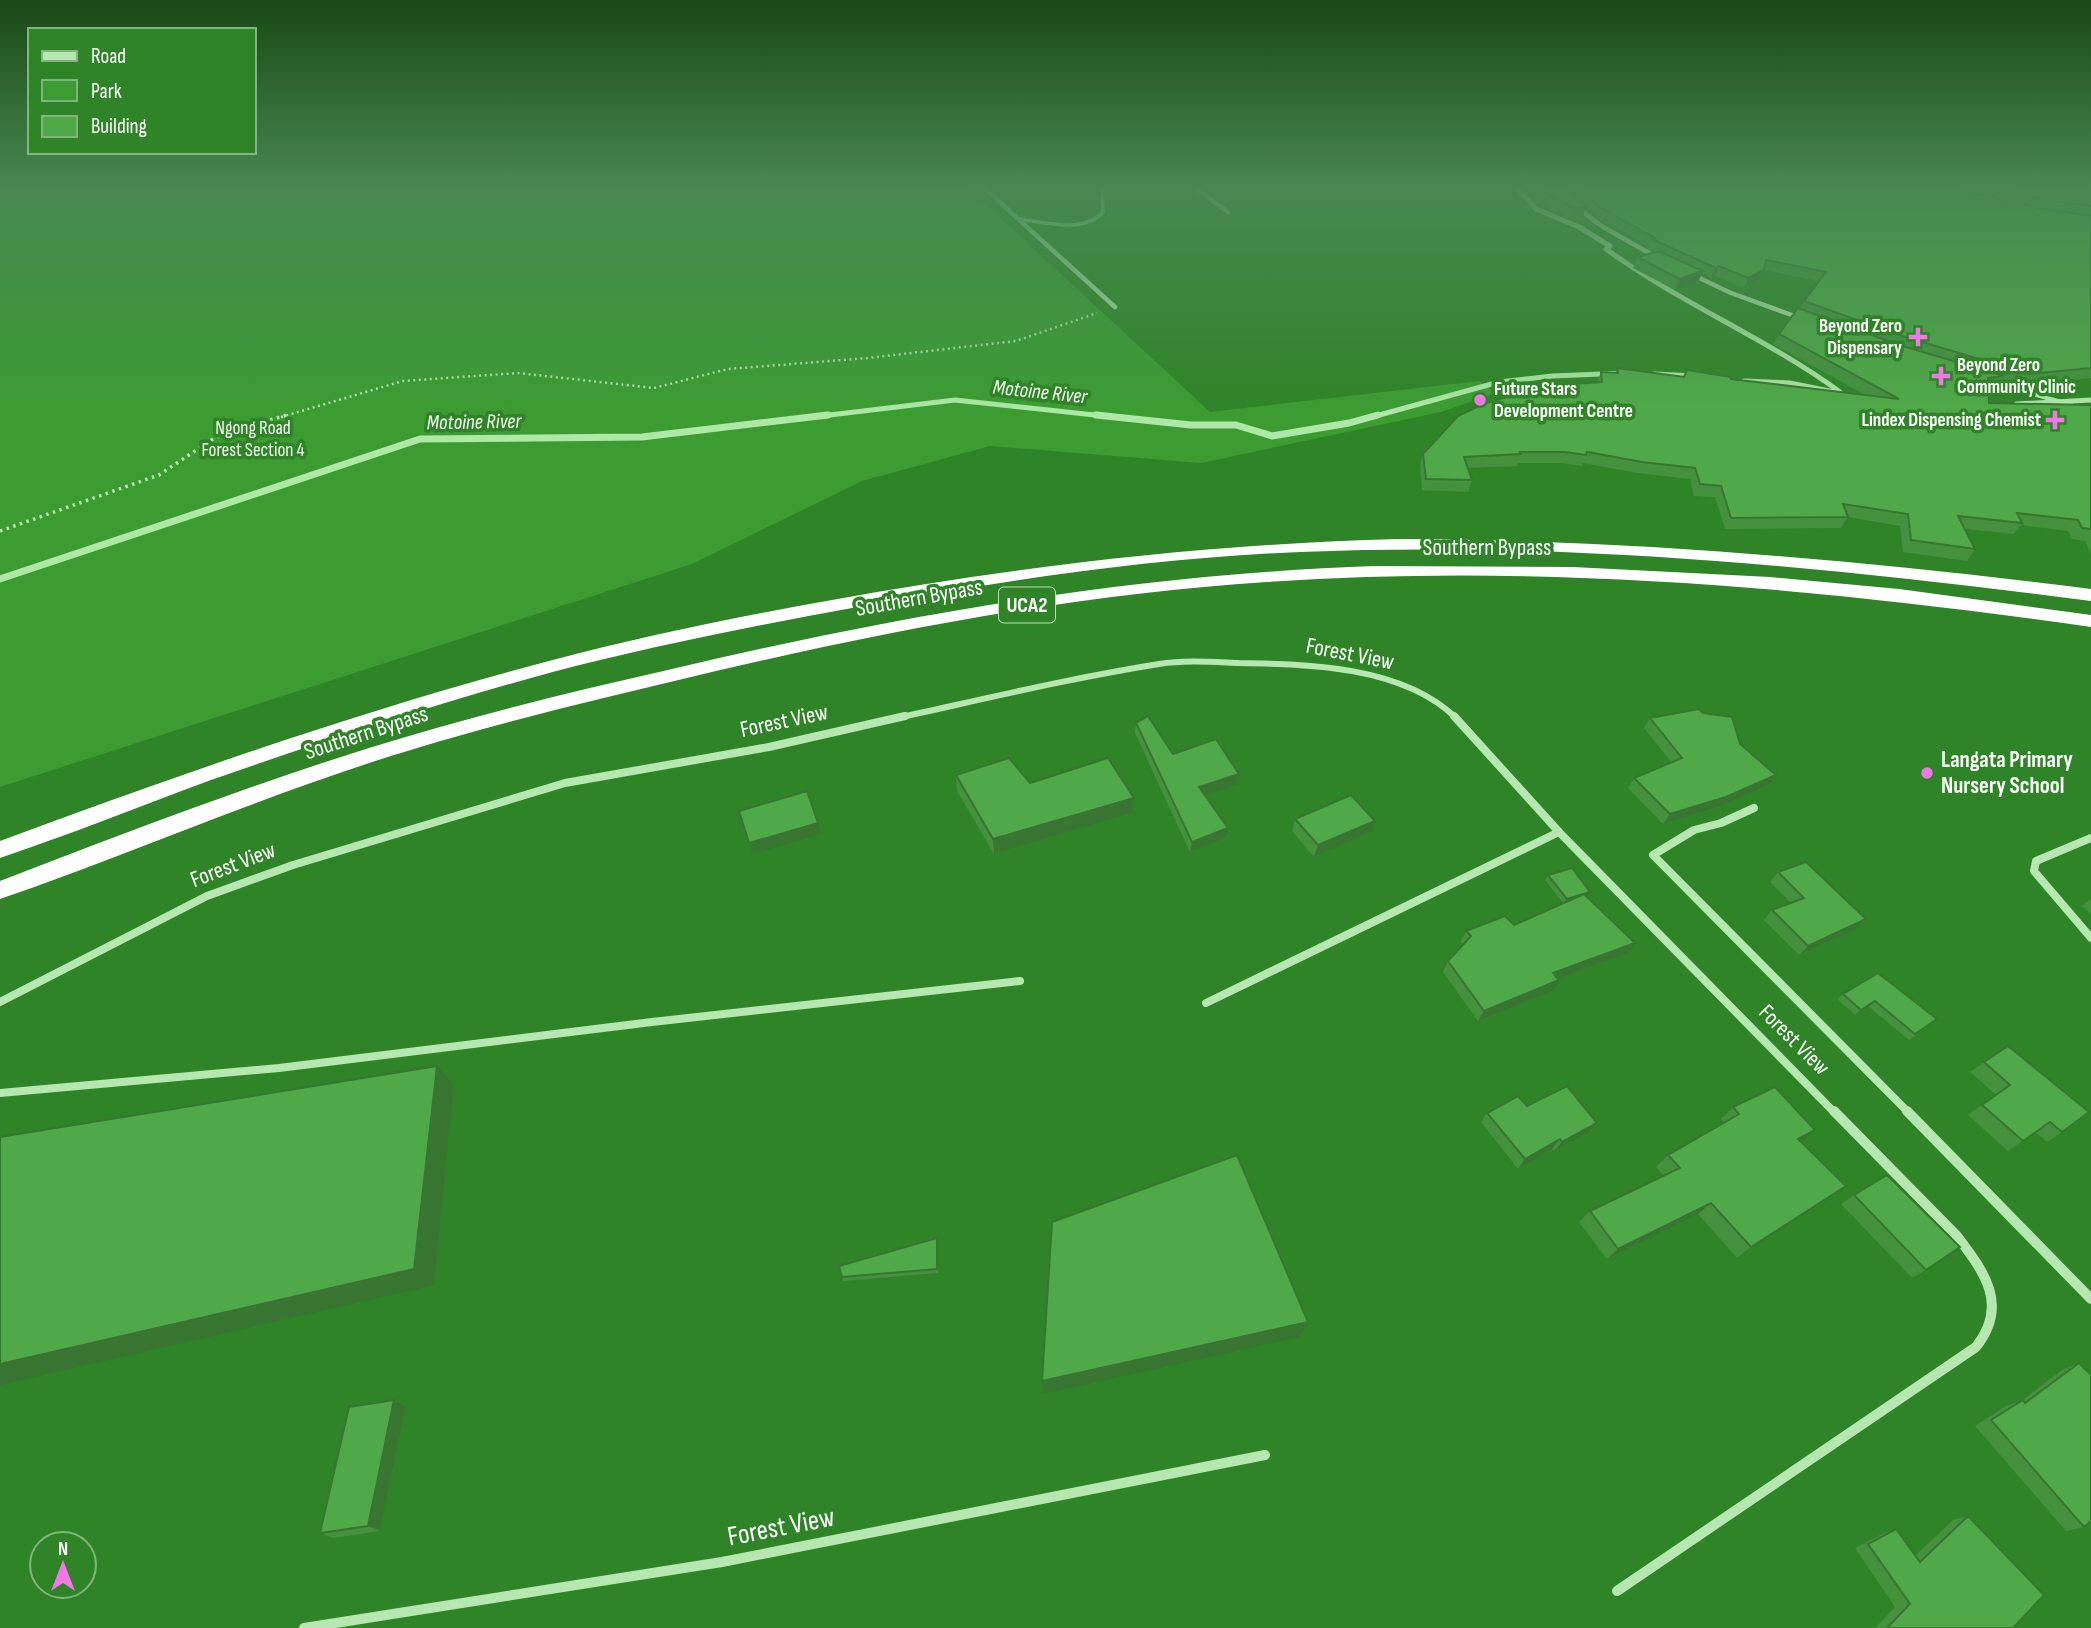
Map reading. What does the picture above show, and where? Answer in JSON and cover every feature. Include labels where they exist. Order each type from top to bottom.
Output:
[{"type":"highway","name":"Southern Bypass","points":[[0,850],[330,734],[545,668],[732,624],[930,588],[1082,565],[1303,547],[1539,546],[1804,561],[2091,595]]},
{"type":"highway","name":"Southern Bypass","points":[[0,890],[116,845],[376,753],[540,707],[749,656],[863,632],[1108,593],[1309,574],[1571,572],[1698,577],[1835,588],[1947,600],[2091,621]]},
{"type":"street","points":[[1066,262],[1115,307]]},
{"type":"street","points":[[1666,262],[1670,264]]},
{"type":"street","points":[[1682,269],[1731,293],[1806,320]]},
{"type":"street","points":[[1980,378],[2091,411]]},
{"type":"street","name":"Forest View","points":[[0,1002],[207,896],[293,865],[565,783],[769,747],[1027,689],[1161,664],[1306,664],[1371,676],[1412,689],[1453,715],[1559,832],[1957,1236],[1980,1266],[1991,1294],[1991,1325],[1976,1347],[1617,1591]]},
{"type":"street","points":[[1754,807],[1721,823],[1695,830],[1653,855],[1727,927],[2091,1299]]},
{"type":"street","points":[[1206,1003],[1559,832]]},
{"type":"street","points":[[2091,838],[2036,861],[2034,871],[2091,938]]},
{"type":"street","points":[[0,1093],[279,1068],[652,1022],[1020,981]]},
{"type":"street","name":"Forest View","points":[[304,1628],[722,1562],[1265,1455]]},
{"type":"path","points":[[0,531],[159,475],[219,435],[403,381],[518,373],[654,388],[728,369],[867,358],[1016,341],[1115,307]]},
{"type":"green space","name":"Ngong Road Forest Section 4","points":[[0,262],[1048,262],[1210,412],[1479,381],[1496,393],[1441,412],[1201,463],[990,446],[862,481],[692,564],[0,787]]},
{"type":"building","points":[[1647,262],[1683,262],[1703,271],[1679,279]]},
{"type":"building","points":[[1703,262],[1766,262],[1764,270],[1748,278],[1719,266],[1716,268]]},
{"type":"building","points":[[1776,262],[2091,262],[2091,368],[2029,374],[1899,335],[1804,301],[1826,272]]},
{"type":"building","points":[[1798,308],[1896,344],[2004,376],[1988,378],[1989,403],[2091,405],[2091,529],[2082,528],[2078,520],[2017,513],[2022,523],[1958,516],[1975,549],[1911,540],[1908,514],[1843,504],[1848,517],[1731,518],[1721,486],[1700,484],[1695,468],[1587,452],[1586,455],[1520,452],[1521,454],[1464,457],[1472,480],[1426,479],[1423,454],[1458,416],[1483,404],[1542,386],[1602,382],[1601,372],[1618,373],[1617,368],[1684,377],[1687,370],[1731,379],[1899,399],[1779,334]]},
{"type":"building","points":[[1699,709],[1703,713],[1732,717],[1740,744],[1776,775],[1726,797],[1670,814],[1634,778],[1682,758],[1650,718]]},
{"type":"building","points":[[1148,716],[1173,754],[1216,739],[1239,774],[1199,787],[1228,828],[1192,842],[1136,723]]},
{"type":"building","points":[[1009,758],[1030,783],[1108,758],[1134,798],[993,839],[956,775]]},
{"type":"building","points":[[807,791],[818,823],[749,843],[739,811]]},
{"type":"building","points":[[1351,795],[1375,821],[1318,845],[1295,819]]},
{"type":"building","points":[[1806,862],[1866,919],[1808,946],[1772,910],[1804,898],[1778,872]]},
{"type":"building","points":[[1572,868],[1590,892],[1567,899],[1548,875]]},
{"type":"building","points":[[1584,894],[1635,943],[1553,973],[1559,980],[1484,1011],[1448,961],[1471,936],[1466,931],[1505,916],[1514,925]]},
{"type":"building","points":[[1878,973],[1937,1019],[1915,1034],[1875,1001],[1861,1010],[1843,994]]},
{"type":"building","points":[[2008,1046],[2089,1112],[2062,1132],[2050,1122],[2023,1141],[1982,1105],[2010,1085],[1984,1062]]},
{"type":"building","points":[[437,1066],[414,1269],[0,1364],[0,1137]]},
{"type":"building","points":[[1567,1086],[1597,1123],[1562,1142],[1560,1139],[1525,1159],[1487,1113],[1518,1096],[1527,1106]]},
{"type":"building","points":[[1775,1087],[1815,1130],[1798,1139],[1846,1186],[1751,1247],[1711,1203],[1618,1249],[1590,1211],[1680,1168],[1668,1155],[1739,1114],[1733,1107]]},
{"type":"building","points":[[1237,1155],[1308,1322],[1042,1381],[1052,1222]]},
{"type":"building","points":[[1887,1175],[1960,1247],[1926,1270],[1854,1195]]},
{"type":"building","points":[[937,1238],[937,1269],[842,1277],[839,1266]]},
{"type":"building","points":[[2079,1363],[2091,1375],[2091,1521],[2084,1527],[1991,1420],[2023,1400],[2025,1403]]},
{"type":"building","points":[[394,1400],[368,1526],[320,1533],[349,1407]]},
{"type":"building","points":[[1968,1516],[2044,1595],[2013,1628],[1887,1628],[1910,1604],[1868,1544],[1896,1529],[1920,1562]]},
{"type":"waterway","points":[[1625,262],[1663,287],[1783,354],[1840,392]]},
{"type":"waterway","name":"Motoine River","points":[[1372,417],[1499,382],[1552,376],[1626,373]]},
{"type":"waterway","name":"Motoine River","points":[[1654,374],[1696,376]]},
{"type":"waterway","name":"Motoine River","points":[[1744,381],[1790,383],[1834,392]]},
{"type":"waterway","name":"Motoine River","points":[[813,417],[955,400],[1113,417]]},
{"type":"waterway","name":"Motoine River","points":[[2016,404],[2091,400]]},
{"type":"waterway","name":"Motoine River","points":[[0,579],[420,439],[642,437],[828,415]]},
{"type":"waterway","name":"Motoine River","points":[[1096,415],[1191,425],[1236,425],[1272,436],[1349,423],[1378,415]]},
{"type":"place","name":"Beyond Zero Dispensary","points":[[1918,337]]},
{"type":"place","name":"Beyond Zero Community Clinic","points":[[1941,376]]},
{"type":"place","name":"Future Stars Development Centre","points":[[1480,400]]},
{"type":"place","name":"Lindex Dispensing Chemist","points":[[2055,420]]},
{"type":"place","name":"Langata Primary Nursery School","points":[[1927,773]]}]
